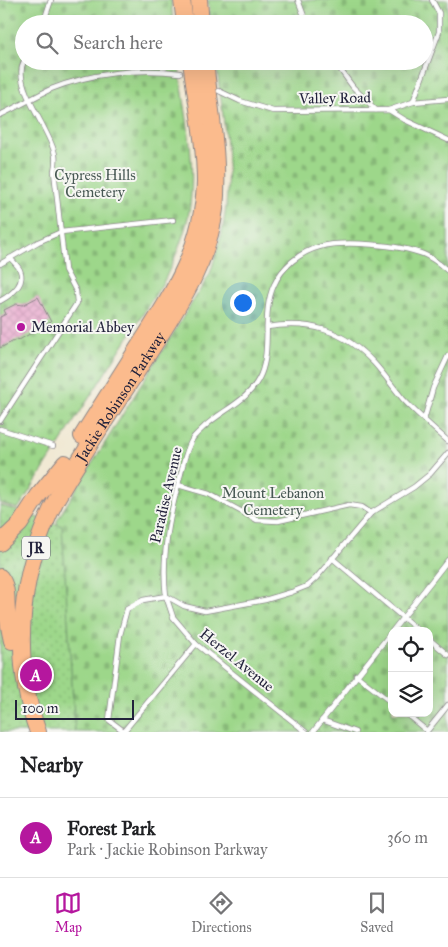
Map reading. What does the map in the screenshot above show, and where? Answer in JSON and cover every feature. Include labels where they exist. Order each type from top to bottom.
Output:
[{"type":"highway","points":[[182,0],[184,15]]},
{"type":"highway","points":[[199,0],[200,15]]},
{"type":"highway","name":"Jackie Robinson Parkway","points":[[28,732],[16,685],[12,641],[15,599],[23,556],[37,514],[65,463],[173,293],[194,248],[204,196],[204,171],[186,70]]},
{"type":"highway","name":"Jackie Robinson Parkway","points":[[38,732],[29,699],[23,655],[23,617],[30,566],[44,524],[57,498],[188,290],[206,248],[214,211],[216,174],[206,70]]},
{"type":"highway","points":[[0,543],[20,524],[38,496],[65,463]]},
{"type":"highway","points":[[0,576],[6,590],[7,614],[12,641]]},
{"type":"lane","points":[[46,15],[50,0]]},
{"type":"lane","points":[[298,0],[304,15]]},
{"type":"lane","points":[[432,0],[439,13],[439,32],[433,48]]},
{"type":"lane","points":[[0,422],[77,303],[76,291],[66,270],[54,171],[55,155],[30,100],[20,70]]},
{"type":"lane","points":[[0,115],[52,89],[115,73],[155,70]]},
{"type":"lane","points":[[341,70],[376,110]]},
{"type":"lane","points":[[413,102],[425,70]]},
{"type":"lane","name":"Valley Road","points":[[219,90],[240,101],[273,111],[389,110],[404,120],[448,140]]},
{"type":"lane","points":[[389,110],[413,102],[448,99]]},
{"type":"lane","points":[[0,264],[38,242],[61,232],[173,220]]},
{"type":"lane","name":"Paradise Avenue","points":[[166,596],[164,574],[166,549],[186,451],[193,438],[206,425],[250,392],[261,374],[266,350],[270,298],[275,284],[284,270],[293,260],[320,246],[359,244],[411,250],[425,255],[448,271]]},
{"type":"lane","points":[[0,301],[18,289],[22,279],[20,270],[10,258]]},
{"type":"lane","points":[[267,327],[288,324],[307,325],[326,329],[352,344],[374,362],[403,399],[448,441]]},
{"type":"lane","points":[[424,420],[433,388],[448,356]]},
{"type":"lane","points":[[0,429],[53,446]]},
{"type":"lane","points":[[196,644],[125,732],[109,720],[120,635],[127,609],[143,600],[166,596],[184,606],[205,612],[264,600],[306,586],[316,578],[371,513],[414,487],[430,474],[448,453]]},
{"type":"lane","points":[[178,485],[209,494],[257,520],[278,521],[349,505],[362,507],[371,513]]},
{"type":"lane","points":[[332,558],[414,627]]},
{"type":"lane","points":[[313,732],[448,560]]},
{"type":"lane","name":"Herzel Avenue","points":[[166,596],[173,617],[196,644],[306,732]]},
{"type":"lane","points":[[433,642],[448,655]]},
{"type":"lane","points":[[356,675],[388,700]]},
{"type":"lane","points":[[409,717],[427,731],[448,705]]},
{"type":"lane","points":[[322,720],[355,732]]},
{"type":"green space","name":"Cypress Hills Cemetery","points":[[0,0],[171,0],[172,15],[15,15],[15,70],[179,70],[187,119],[192,179],[191,198],[184,234],[164,281],[18,509],[0,503]]},
{"type":"green space","name":"Mount Lebanon Cemetery","points":[[208,0],[448,0],[448,732],[75,732],[57,520],[210,274],[225,214],[227,157],[217,70],[433,70],[433,15],[210,15]]},
{"type":"green space","points":[[0,505],[62,526],[75,732],[0,732]]},
{"type":"building","name":"Memorial Abbey","points":[[38,297],[51,322],[19,340],[0,348],[0,317],[6,314],[4,310],[16,304],[23,305]]},
{"type":"place","name":"Memorial Abbey","points":[[21,327]]},
{"type":"place","name":"Forest Park","points":[[36,675]]}]
